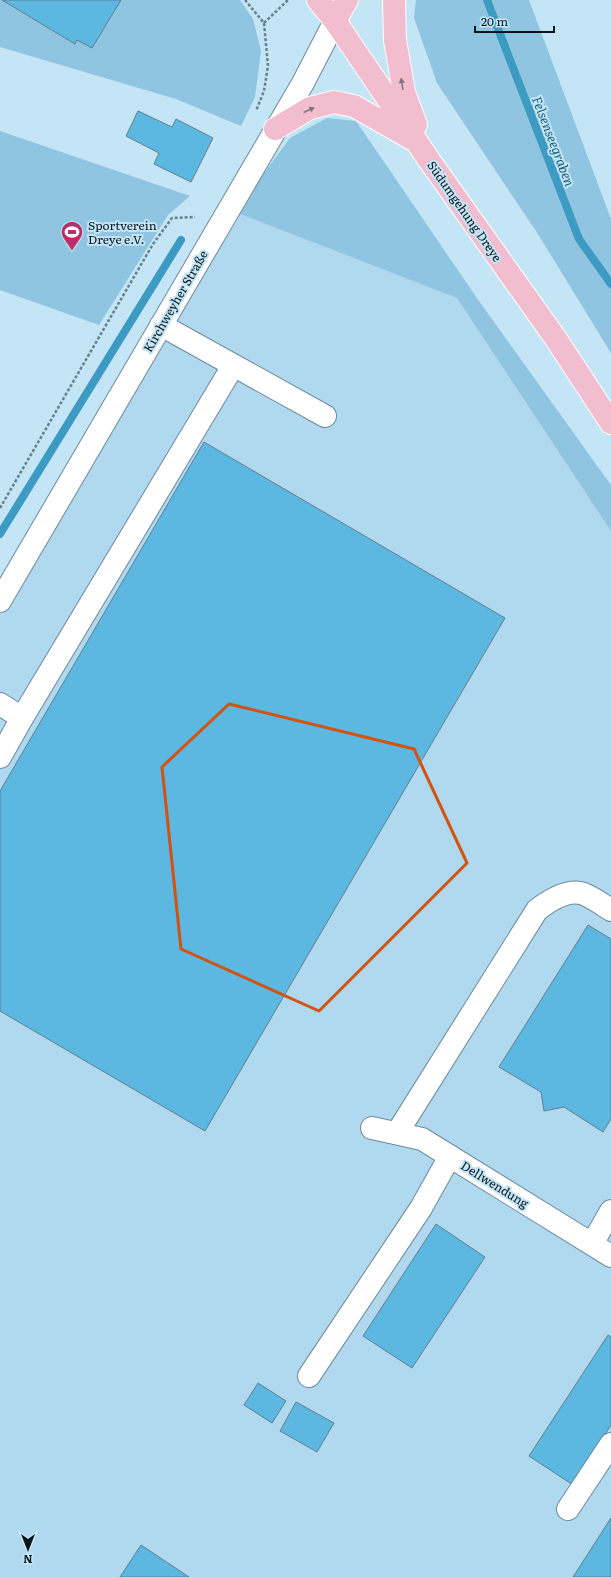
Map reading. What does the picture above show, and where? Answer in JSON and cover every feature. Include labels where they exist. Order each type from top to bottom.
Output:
[{"type":"main road","name":"Südumgehung Dreye","points":[[318,0],[335,21],[416,141],[556,339],[611,423]]},
{"type":"main road","name":"Kirchweyher Straße","points":[[335,21],[347,0]]},
{"type":"main road","points":[[394,0],[395,40],[404,92],[430,160]]},
{"type":"main road","points":[[276,129],[310,108],[334,102],[354,106],[416,141]]},
{"type":"street","name":"Kirchweyher Straße","points":[[0,601],[303,83],[335,21]]},
{"type":"street","points":[[161,325],[325,416]]},
{"type":"street","points":[[0,757],[233,366]]},
{"type":"street","points":[[0,704],[22,718]]},
{"type":"street","points":[[397,1133],[537,910],[557,896],[578,892],[586,894],[611,910]]},
{"type":"street","name":"Dellwendung","points":[[372,1128],[422,1139],[611,1256]]},
{"type":"street","points":[[309,1376],[421,1208],[450,1156]]},
{"type":"street","points":[[592,1244],[611,1211]]},
{"type":"street","points":[[568,1509],[611,1444]]},
{"type":"path","points":[[245,0],[264,23],[268,66],[264,91],[254,115]]},
{"type":"path","points":[[264,23],[288,0]]},
{"type":"path","points":[[0,508],[153,244],[172,218],[196,217],[200,211]]},
{"type":"highlighted area","points":[[229,704],[414,749],[467,863],[319,1011],[181,949],[162,767]]},
{"type":"shaded area","points":[[0,0],[240,0],[253,19],[261,51],[255,97],[241,126],[176,99],[0,47]]},
{"type":"shaded area","points":[[416,0],[529,0],[611,219],[611,353],[536,231],[437,83],[414,18]]},
{"type":"shaded area","points":[[327,118],[356,121],[479,301],[611,485],[611,531],[457,298],[235,212],[290,138]]},
{"type":"shaded area","name":"Sportverein Dreye e.V.","points":[[0,131],[190,196],[168,215],[99,325],[0,290]]},
{"type":"shaded area","points":[[235,212],[457,298],[611,530],[611,1577],[0,1577],[0,614]]},
{"type":"building","points":[[2,0],[121,0],[92,48],[77,40],[75,44]]},
{"type":"building","points":[[138,111],[172,127],[176,119],[213,138],[191,182],[154,164],[159,153],[126,136]]},
{"type":"building","points":[[204,442],[505,618],[205,1131],[0,1011],[0,791]]},
{"type":"building","points":[[588,925],[611,939],[611,1119],[603,1132],[564,1107],[544,1111],[541,1092],[499,1067]]},
{"type":"building","points":[[436,1224],[485,1257],[412,1368],[363,1336]]},
{"type":"building","points":[[608,1335],[611,1337],[611,1425],[573,1485],[529,1456]]},
{"type":"building","points":[[258,1383],[286,1401],[272,1423],[244,1405]]},
{"type":"building","points":[[296,1402],[334,1423],[317,1452],[280,1431]]},
{"type":"building","points":[[611,1518],[611,1577],[573,1577]]},
{"type":"building","points":[[141,1545],[189,1577],[120,1577]]},
{"type":"waterway","name":"Felsenseegraben","points":[[487,0],[579,239],[611,284]]},
{"type":"waterway","points":[[0,534],[181,240]]},
{"type":"place","name":"Sportverein Dreye e.V.","points":[[72,252]]}]
